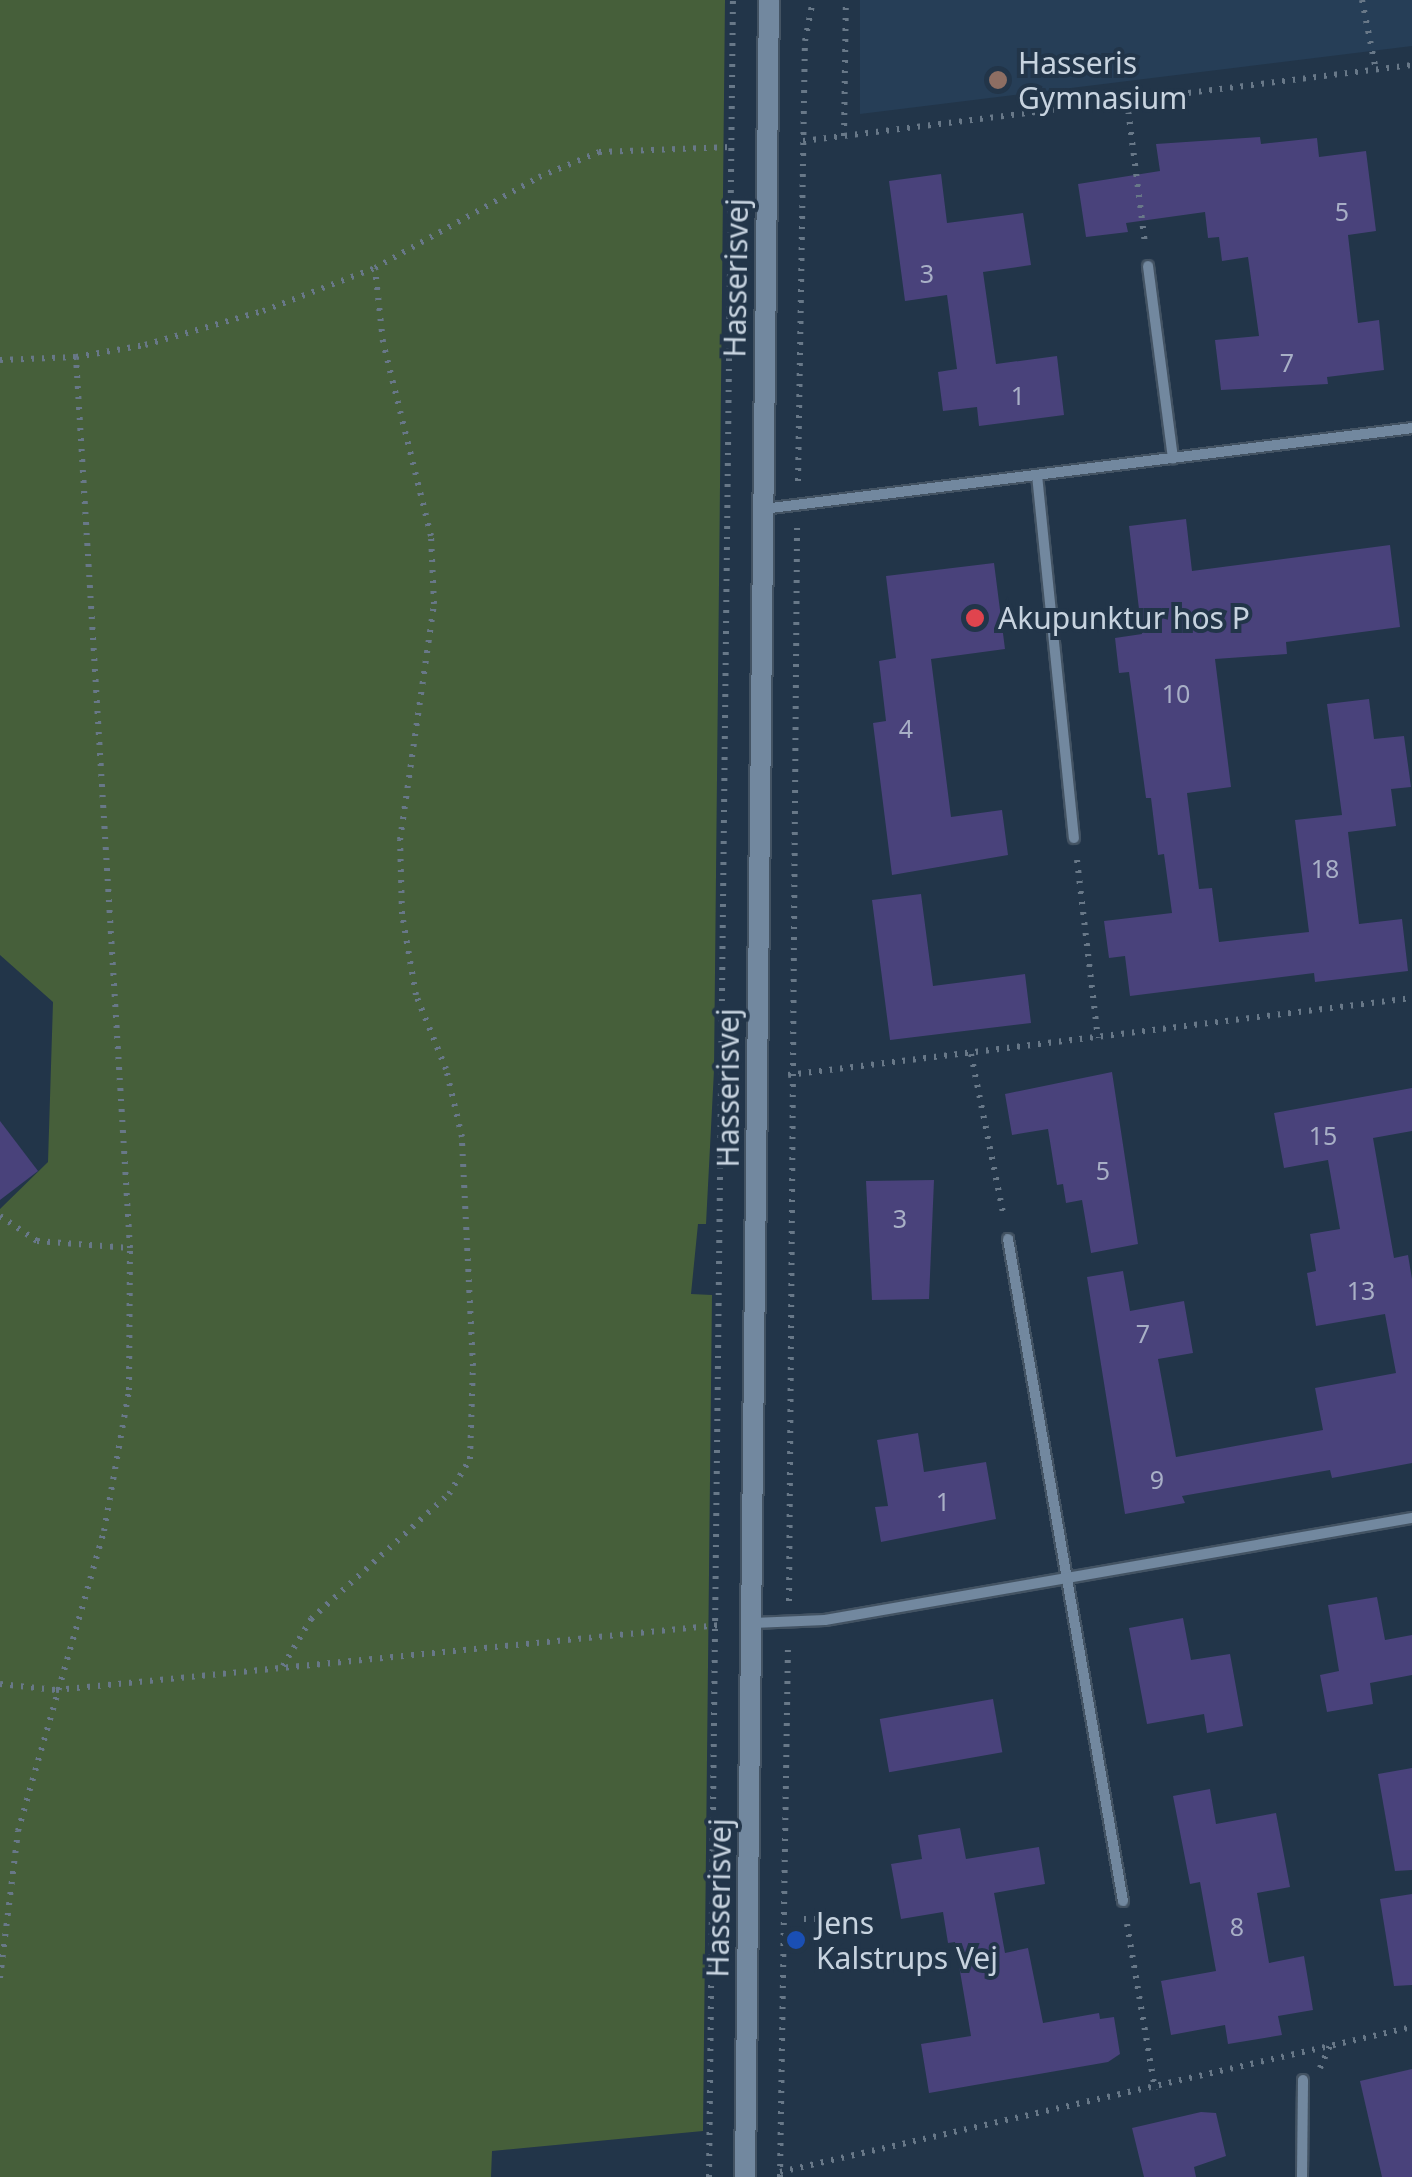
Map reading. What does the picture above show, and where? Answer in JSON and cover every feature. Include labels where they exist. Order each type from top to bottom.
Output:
[{"type":"street","name":"Hasserisvej","points":[[745,2177],[769,0]]},
{"type":"street","points":[[1148,266],[1173,458]]},
{"type":"street","points":[[762,509],[1412,428]]},
{"type":"street","points":[[1037,475],[1074,838]]},
{"type":"street","points":[[1008,1239],[1123,1901]]},
{"type":"street","points":[[753,1624],[789,1622],[1068,1578],[1412,1518]]},
{"type":"street","points":[[1302,2177],[1303,2080]]},
{"type":"path","points":[[709,2177],[732,0]]},
{"type":"path","points":[[812,0],[805,41],[798,504],[789,1622],[780,2174],[1412,2028]]},
{"type":"path","points":[[844,136],[846,0]]},
{"type":"path","points":[[1362,0],[1376,70]]},
{"type":"path","points":[[806,141],[1412,66]]},
{"type":"path","points":[[1126,101],[1148,266]]},
{"type":"path","points":[[0,360],[76,357],[246,316],[375,268],[540,177],[599,152],[731,146]]},
{"type":"path","points":[[283,1666],[311,1619],[449,1494],[470,1459],[474,1366],[462,1137],[446,1069],[416,995],[402,914],[400,840],[434,604],[431,536],[383,342],[375,268]]},
{"type":"path","points":[[0,1978],[18,1832],[104,1531],[129,1390],[130,1248],[76,357]]},
{"type":"path","points":[[1074,838],[1098,1038]]},
{"type":"path","points":[[792,1075],[1412,998]]},
{"type":"path","points":[[971,1054],[1008,1239]]},
{"type":"path","points":[[0,1216],[37,1240],[130,1248]]},
{"type":"path","points":[[0,1684],[56,1690],[283,1666],[380,1663],[717,1625]]},
{"type":"path","points":[[1123,1901],[1155,2090]]},
{"type":"path","points":[[804,1919],[820,1919]]},
{"type":"shaded area","name":"Hasseris Gymnasium","points":[[860,0],[1412,0],[1412,46],[860,114]]},
{"type":"green space","points":[[0,0],[725,0],[714,1070],[706,1224],[698,1224],[691,1294],[712,1295],[703,2131],[492,2151],[491,2177],[0,2177],[0,1209],[48,1162],[53,1002],[0,955]]},
{"type":"building","points":[[1260,137],[1261,144],[1317,138],[1319,157],[1366,151],[1376,231],[1348,235],[1358,323],[1379,320],[1384,370],[1327,377],[1328,384],[1221,390],[1215,340],[1259,336],[1248,257],[1222,261],[1219,237],[1208,238],[1205,212],[1126,223],[1128,232],[1086,237],[1078,184],[1160,171],[1156,144]]},
{"type":"building","points":[[941,174],[947,223],[1023,213],[1031,265],[983,272],[996,364],[1057,356],[1064,415],[979,426],[977,407],[943,411],[938,372],[957,369],[947,295],[905,301],[889,181]]},
{"type":"building","points":[[1186,519],[1192,571],[1390,545],[1400,627],[1286,642],[1287,654],[1215,659],[1231,787],[1187,793],[1199,889],[1212,888],[1219,942],[1309,932],[1295,820],[1342,815],[1327,704],[1369,699],[1374,739],[1404,736],[1411,787],[1391,789],[1396,826],[1348,832],[1359,924],[1402,919],[1408,971],[1315,982],[1314,973],[1130,996],[1125,956],[1109,958],[1104,921],[1172,913],[1164,854],[1158,855],[1151,798],[1146,798],[1129,672],[1119,673],[1115,638],[1142,634],[1129,526]]},
{"type":"building","points":[[994,563],[1005,649],[931,659],[951,817],[1002,810],[1008,855],[892,875],[873,723],[886,721],[879,661],[896,658],[886,576]]},
{"type":"building","points":[[921,894],[933,986],[1025,974],[1031,1023],[890,1040],[872,900]]},
{"type":"building","points":[[1112,1072],[1138,1244],[1091,1253],[1082,1200],[1066,1203],[1063,1184],[1057,1185],[1048,1129],[1012,1135],[1005,1094]]},
{"type":"building","points":[[1412,1088],[1412,1131],[1373,1138],[1394,1258],[1408,1255],[1412,1279],[1412,1463],[1332,1478],[1330,1470],[1182,1496],[1185,1503],[1125,1514],[1087,1277],[1123,1271],[1130,1311],[1184,1301],[1193,1353],[1158,1359],[1176,1457],[1323,1430],[1315,1388],[1396,1373],[1385,1314],[1316,1326],[1307,1273],[1316,1271],[1310,1234],[1340,1229],[1328,1160],[1284,1168],[1274,1113]]},
{"type":"building","points":[[0,1121],[38,1171],[0,1200]]},
{"type":"building","points":[[934,1180],[929,1299],[872,1300],[866,1181]]},
{"type":"building","points":[[918,1433],[924,1472],[986,1462],[996,1519],[881,1542],[875,1507],[888,1506],[877,1440]]},
{"type":"building","points":[[1377,1597],[1385,1640],[1412,1635],[1412,1675],[1370,1683],[1373,1704],[1327,1712],[1320,1675],[1339,1671],[1328,1605]]},
{"type":"building","points":[[1183,1618],[1191,1660],[1230,1654],[1243,1726],[1207,1733],[1204,1714],[1147,1724],[1129,1628]]},
{"type":"building","points":[[993,1699],[1002,1752],[889,1772],[880,1719]]},
{"type":"building","points":[[1412,1768],[1412,1870],[1395,1871],[1378,1774]]},
{"type":"building","points":[[1210,1789],[1216,1824],[1276,1813],[1290,1887],[1257,1893],[1269,1963],[1304,1956],[1313,2010],[1278,2016],[1282,2035],[1228,2044],[1225,2025],[1171,2035],[1161,1981],[1216,1971],[1200,1882],[1190,1884],[1173,1796]]},
{"type":"building","points":[[960,1828],[966,1859],[1039,1847],[1045,1884],[994,1893],[1005,1953],[1028,1948],[1043,2023],[1099,2013],[1100,2019],[1114,2017],[1120,2054],[1108,2062],[929,2093],[921,2044],[971,2036],[955,1942],[948,1943],[943,1912],[901,1919],[891,1864],[922,1859],[918,1835]]},
{"type":"building","points":[[1412,1894],[1412,1985],[1394,1986],[1380,1899]]},
{"type":"building","points":[[1412,2069],[1412,2177],[1382,2177],[1360,2081]]},
{"type":"building","points":[[1201,2112],[1216,2113],[1226,2156],[1194,2167],[1196,2177],[1144,2177],[1132,2128]]},
{"type":"place","name":"Hasseris Gymnasium","points":[[998,80]]},
{"type":"place","name":"Akupunktur hos P","points":[[975,618]]},
{"type":"place","name":"Jens Kalstrups Vej","points":[[796,1940]]}]
